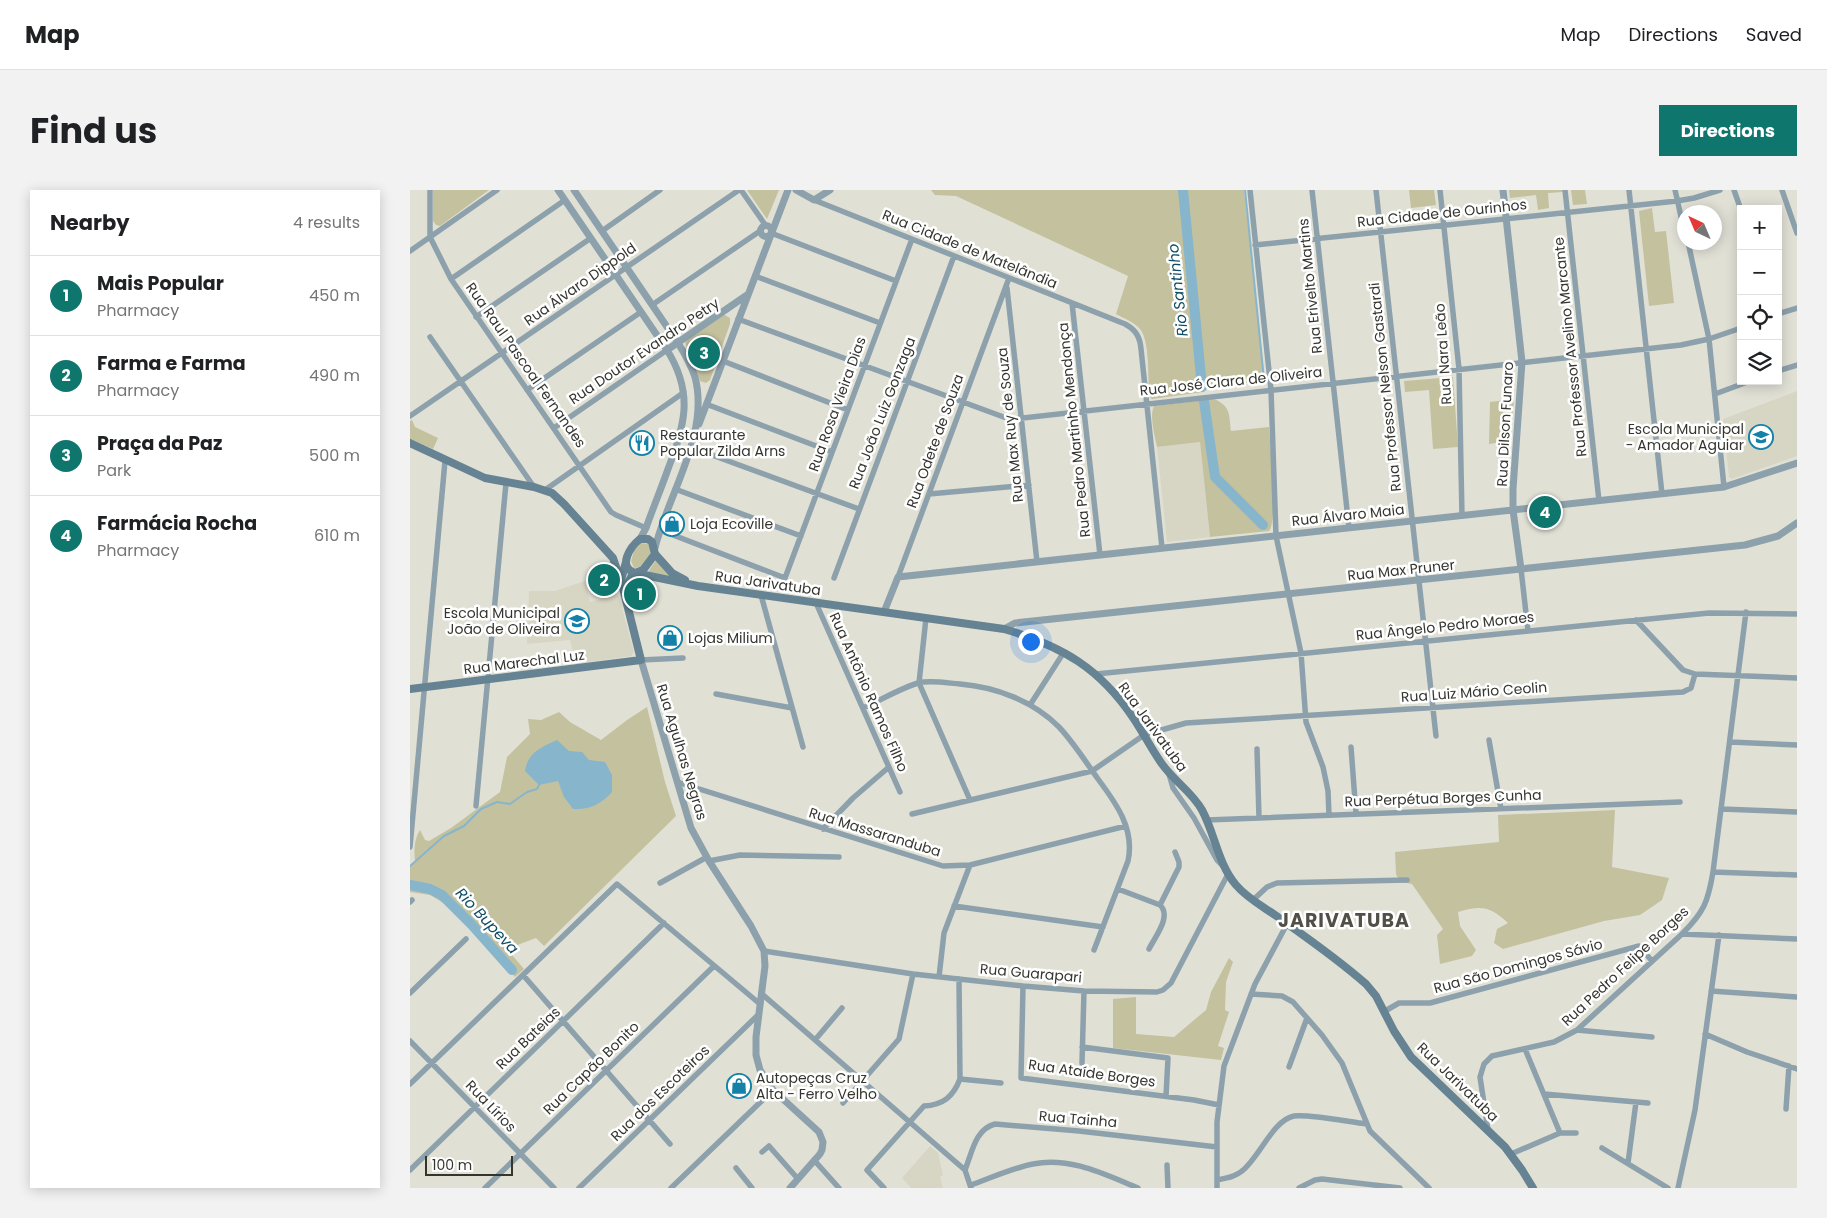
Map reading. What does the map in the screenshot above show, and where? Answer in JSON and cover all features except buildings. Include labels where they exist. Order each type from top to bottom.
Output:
[{"type":"main road","name":"Rua Jarivatuba","points":[[410,444],[485,478],[545,490],[564,504],[614,561],[630,571],[698,586],[1004,629],[1035,638],[1064,652],[1096,674],[1122,702],[1170,773],[1195,799],[1207,820],[1227,872],[1241,890],[1366,984],[1376,996],[1394,1031],[1416,1063],[1511,1154],[1533,1188]]},
{"type":"main road","points":[[614,561],[627,557],[634,544],[640,539],[648,539],[652,542],[655,551],[644,570],[630,571]]},
{"type":"main road","name":"Rua Jarivatuba","points":[[655,551],[672,573],[698,586]]},
{"type":"main road","name":"Rua Agulhas Negras","points":[[625,598],[630,571],[627,557]]},
{"type":"main road","name":"Rua Agulhas Negras","points":[[614,561],[621,580],[641,660]]},
{"type":"main road","name":"Rua Agulhas Negras","points":[[621,580],[630,571]]},
{"type":"main road","name":"Rua Marechal Luz","points":[[410,689],[641,660]]},
{"type":"street","name":"Rua Raul Pascoal Fernandes","points":[[430,190],[430,237],[451,279],[612,512],[646,528]]},
{"type":"street","points":[[410,251],[497,190]]},
{"type":"street","points":[[558,190],[667,350],[680,375],[684,415],[681,434],[646,528],[640,539]]},
{"type":"street","points":[[602,230],[660,190]]},
{"type":"street","points":[[740,190],[766,237],[771,233]]},
{"type":"street","name":"Rua Álvaro Dippold","points":[[410,416],[740,190]]},
{"type":"street","points":[[655,551],[660,530],[690,447],[788,190]]},
{"type":"street","name":"Rua Cidade de Matelândia","points":[[796,190],[814,200],[954,256],[1008,281],[1125,324],[1135,331],[1141,343],[1147,403]]},
{"type":"street","points":[[814,200],[830,190]]},
{"type":"street","points":[[1250,190],[1271,390],[1276,536],[1301,653],[1304,715],[1326,779],[1329,815]]},
{"type":"street","name":"Rua Erivelto Martins","points":[[1312,190],[1349,528]]},
{"type":"street","name":"Rua Professor Nelson Gastardi","points":[[1376,190],[1436,736]]},
{"type":"street","name":"Rua Nara Leão","points":[[1440,190],[1459,369],[1462,516]]},
{"type":"street","name":"Rua Dilson Funaro","points":[[1503,190],[1522,362],[1513,510],[1521,569]]},
{"type":"street","name":"Rua Professor Avelino Marcante","points":[[1565,190],[1599,501]]},
{"type":"street","points":[[1629,190],[1662,494]]},
{"type":"street","points":[[1675,190],[1678,205]]},
{"type":"street","name":"Rua Cidade de Ourinhos","points":[[1256,245],[1677,200],[1720,190]]},
{"type":"street","points":[[1734,190],[1739,205]]},
{"type":"street","points":[[1782,190],[1797,233]]},
{"type":"street","points":[[576,191],[678,342],[691,367],[695,378],[698,408],[695,434]]},
{"type":"street","points":[[451,279],[565,200]]},
{"type":"street","points":[[652,305],[762,230],[777,217]]},
{"type":"street","points":[[762,230],[764,253]]},
{"type":"street","points":[[771,233],[896,281]]},
{"type":"street","points":[[476,317],[591,238]]},
{"type":"street","name":"Rua Rosa Vieira Dias","points":[[660,530],[785,578],[912,239]]},
{"type":"street","points":[[1690,250],[1709,339],[1724,487]]},
{"type":"street","name":"Rua João Luiz Gonzaga","points":[[834,578],[954,256]]},
{"type":"street","points":[[755,276],[880,323]]},
{"type":"street","name":"Rua Odete de Souza","points":[[884,612],[1008,281]]},
{"type":"street","name":"Rua Max Ruy de Souza","points":[[1008,281],[1037,562]]},
{"type":"street","name":"Rua Doutor Evandro Petry","points":[[554,428],[748,295]]},
{"type":"street","name":"Rua Pedro Martinho Mendonça","points":[[1072,303],[1100,555]]},
{"type":"street","points":[[1782,313],[1797,308]]},
{"type":"street","points":[[527,390],[641,312]]},
{"type":"street","name":"Rua José Clara de Oliveira","points":[[738,320],[1009,419],[1690,344],[1737,329]]},
{"type":"street","points":[[430,338],[534,487]]},
{"type":"street","points":[[723,361],[848,410]]},
{"type":"street","points":[[1782,370],[1797,365]]},
{"type":"street","points":[[1715,394],[1739,385]]},
{"type":"street","points":[[545,490],[683,393]]},
{"type":"street","points":[[1147,403],[1162,548]]},
{"type":"street","points":[[706,404],[832,452]]},
{"type":"street","points":[[690,447],[860,509]]},
{"type":"street","points":[[410,847],[445,461]]},
{"type":"street","name":"Rua Álvaro Maia","points":[[898,577],[1724,487],[1797,462]]},
{"type":"street","points":[[476,806],[506,483]]},
{"type":"street","points":[[929,494],[1029,485]]},
{"type":"street","points":[[675,489],[801,536]]},
{"type":"street","name":"Rua Max Pruner","points":[[1004,629],[1015,624],[1746,545],[1778,536],[1797,523]]},
{"type":"street","points":[[1521,569],[1528,631]]},
{"type":"street","points":[[761,595],[804,747]]},
{"type":"street","name":"Rua Antônio Ramos Filho","points":[[816,603],[900,792]]},
{"type":"street","name":"Rua Pedro Felipe Borges","points":[[1488,1130],[1481,1085],[1482,1069],[1492,1056],[1554,1042],[1576,1030],[1682,934],[1697,918],[1705,904],[1713,872],[1746,612]]},
{"type":"street","name":"Rua Ângelo Pedro Moraes","points":[[1096,674],[1710,613],[1797,614]]},
{"type":"street","points":[[926,618],[919,683],[970,800]]},
{"type":"street","points":[[1636,620],[1678,666],[1686,672],[1797,678]]},
{"type":"street","points":[[1030,705],[1064,652]]},
{"type":"street","points":[[641,660],[683,658]]},
{"type":"street","name":"Rua Agulhas Negras","points":[[641,660],[691,828],[708,859],[751,926],[764,951],[765,966],[756,1045],[758,1063],[763,1076],[772,1090],[822,1137],[824,1142],[822,1150],[790,1188]]},
{"type":"street","name":"Rua Luiz Mário Ceolin","points":[[1092,771],[1144,735],[1186,723],[1682,692],[1691,688],[1696,674]]},
{"type":"street","points":[[862,708],[919,683],[979,686],[998,690],[1030,705],[1060,728],[1116,804],[1126,826],[1130,843],[1130,855],[1094,950]]},
{"type":"street","points":[[716,694],[792,708]]},
{"type":"street","points":[[1489,740],[1501,809]]},
{"type":"street","points":[[1730,742],[1797,745]]},
{"type":"street","points":[[1351,747],[1356,814]]},
{"type":"street","points":[[1257,749],[1259,818]]},
{"type":"street","points":[[823,830],[853,798],[889,767]]},
{"type":"street","points":[[912,814],[1092,771]]},
{"type":"street","points":[[1170,773],[1173,788],[1194,818],[1217,860],[1227,872]]},
{"type":"street","name":"Rua Massaranduba","points":[[677,782],[935,865],[950,867],[970,865],[1126,826]]},
{"type":"street","name":"Rua Perpétua Borges Cunha","points":[[1207,820],[1680,802]]},
{"type":"street","points":[[1721,809],[1797,812]]},
{"type":"street","points":[[1160,905],[1179,866],[1175,852]]},
{"type":"street","points":[[660,883],[708,859],[740,855],[839,857]]},
{"type":"street","points":[[939,977],[943,940],[970,865]]},
{"type":"street","name":"Rua Guarapari","points":[[764,951],[939,977],[1084,991],[1152,993],[1168,987],[1185,958],[1227,872]]},
{"type":"street","points":[[1713,872],[1797,876]]},
{"type":"street","points":[[1252,900],[1267,887],[1277,883],[1407,880]]},
{"type":"street","points":[[410,1084],[617,884],[760,1004]]},
{"type":"street","points":[[1118,889],[1160,905],[1165,911],[1149,949]]},
{"type":"street","points":[[954,906],[1103,927]]},
{"type":"street","name":"Rua Bateias","points":[[410,1170],[664,923]]},
{"type":"street","points":[[1217,1188],[1219,1105],[1227,1057],[1264,965],[1287,924]]},
{"type":"street","points":[[1682,934],[1797,939]]},
{"type":"street","points":[[1678,1188],[1695,1110],[1719,935]]},
{"type":"street","points":[[410,993],[466,939]]},
{"type":"street","name":"Rua São Domingos Sávio","points":[[1385,1011],[1399,1003],[1430,1003],[1639,946],[1652,961]]},
{"type":"street","name":"Rua Capão Bonito","points":[[485,1188],[714,966]]},
{"type":"street","points":[[843,1103],[899,1039],[913,974]]},
{"type":"street","points":[[523,975],[670,1144]]},
{"type":"street","points":[[884,1188],[868,1170],[924,1106],[933,1106],[944,1101],[954,1091],[960,1079],[959,979]]},
{"type":"street","name":"Rua Ataíde Borges","points":[[1023,986],[1021,1078],[1166,1096],[1219,1105]]},
{"type":"street","points":[[1082,1064],[1084,991]]},
{"type":"street","points":[[1711,991],[1797,997]]},
{"type":"street","points":[[762,994],[965,1170],[971,1187],[1028,1165],[1053,1162],[1086,1168],[1138,1188]]},
{"type":"street","points":[[1251,994],[1286,997],[1293,1002],[1330,1045],[1342,1063],[1367,1124],[1375,1136],[1429,1188]]},
{"type":"street","points":[[814,1040],[842,1008]]},
{"type":"street","name":"Rua dos Escoteiros","points":[[579,1188],[758,1015]]},
{"type":"street","points":[[1289,1066],[1307,1018]]},
{"type":"street","points":[[1576,1030],[1652,1037]]},
{"type":"street","points":[[1705,1034],[1747,1052],[1797,1069]]},
{"type":"street","name":"Rua Lírios","points":[[410,1041],[554,1188]]},
{"type":"street","points":[[1082,1048],[1168,1058],[1166,1096]]},
{"type":"street","points":[[1525,1049],[1560,1134]]},
{"type":"street","points":[[1786,1109],[1789,1066]]},
{"type":"street","points":[[960,1079],[1001,1083]]},
{"type":"street","points":[[671,1188],[772,1090]]},
{"type":"street","points":[[1544,1094],[1648,1103]]},
{"type":"street","points":[[1628,1163],[1636,1102]]},
{"type":"street","points":[[1217,1180],[1234,1176],[1245,1169],[1278,1126],[1288,1118],[1301,1116],[1367,1124]]},
{"type":"street","name":"Rua Tainha","points":[[965,1170],[979,1134],[984,1129],[995,1124],[1079,1130],[1217,1147]]},
{"type":"street","points":[[1511,1154],[1560,1134],[1576,1133]]},
{"type":"street","points":[[762,1152],[768,1146],[798,1179]]},
{"type":"street","points":[[1602,1148],[1668,1188]]},
{"type":"street","points":[[814,1160],[839,1188]]},
{"type":"street","points":[[1167,1165],[1168,1188]]},
{"type":"street","points":[[736,1168],[752,1188]]},
{"type":"street","points":[[1299,1188],[1315,1180],[1322,1179],[1400,1188]]},
{"type":"street","points":[[1342,1188],[1344,1182]]},
{"type":"shaded area","points":[[433,190],[489,190],[440,226],[436,225],[433,221]]},
{"type":"shaded area","points":[[747,190],[779,190],[767,219]]},
{"type":"shaded area","points":[[931,190],[1244,190],[1265,381],[1209,387],[1203,392],[1152,399],[1149,396],[1147,351],[1143,334],[1135,324],[1116,314],[1128,276],[956,196],[935,195]]},
{"type":"shaded area","points":[[1409,190],[1434,190],[1436,205],[1411,208]]},
{"type":"shaded area","points":[[1509,190],[1563,190],[1563,192],[1548,193],[1549,208],[1538,210],[1536,195],[1510,198]]},
{"type":"shaded area","points":[[1571,190],[1585,190],[1587,204],[1573,205]]},
{"type":"shaded area","points":[[1652,208],[1655,232],[1666,231],[1674,303],[1649,306],[1639,211]]},
{"type":"shaded area","points":[[721,315],[730,318],[730,324],[710,380],[706,383],[700,381],[685,342]]},
{"type":"shaded area","points":[[1453,377],[1458,447],[1433,449],[1429,390],[1405,392],[1404,381]]},
{"type":"shaded area","name":"Escola Municipal - Amador Aguiar","points":[[1797,391],[1797,456],[1732,479],[1729,477],[1723,419]]},
{"type":"shaded area","points":[[1214,399],[1226,408],[1231,431],[1269,427],[1273,513],[1269,531],[1210,537],[1200,442],[1157,447],[1152,420],[1154,406]]},
{"type":"shaded area","points":[[1514,399],[1510,441],[1489,444],[1490,402]]},
{"type":"shaded area","points":[[412,420],[415,427],[438,438],[433,449],[410,439],[410,421]]},
{"type":"shaded area","points":[[1200,442],[1210,537],[1167,542],[1157,447]]},
{"type":"shaded area","points":[[641,543],[648,544],[652,551],[640,567],[634,568],[631,561],[634,551]]},
{"type":"shaded area","points":[[656,560],[666,572],[674,578],[648,572]]},
{"type":"shaded area","name":"Escola Municipal João de Oliveira","points":[[585,581],[590,602],[618,594],[634,652],[631,656],[576,664],[570,640],[527,644],[529,591],[555,591]]},
{"type":"shaded area","points":[[647,707],[665,782],[676,816],[544,946],[536,938],[507,949],[524,969],[515,977],[450,907],[430,895],[410,892],[410,866],[415,861],[416,841],[420,830],[425,840],[429,841],[451,828],[500,792],[507,757],[530,734],[528,719],[541,720],[559,712],[570,722],[601,740]]},
{"type":"shaded area","points":[[1615,810],[1612,867],[1669,878],[1662,900],[1640,915],[1604,921],[1503,949],[1494,943],[1497,929],[1508,923],[1502,917],[1485,908],[1473,908],[1458,912],[1460,926],[1476,950],[1472,956],[1440,964],[1437,935],[1443,929],[1412,884],[1400,882],[1396,874],[1395,852],[1499,842],[1498,815]]},
{"type":"shaded area","points":[[1229,958],[1233,962],[1226,982],[1225,1010],[1229,1012],[1218,1046],[1224,1048],[1221,1060],[1113,1048],[1113,999],[1136,997],[1136,1034],[1174,1037],[1206,1010],[1211,992]]},
{"type":"shaded area","points":[[930,1146],[938,1153],[943,1175],[940,1177],[943,1188],[911,1188],[902,1178]]},
{"type":"water","points":[[557,740],[569,751],[582,752],[589,760],[605,762],[612,775],[612,792],[604,800],[590,807],[573,809],[564,797],[558,781],[539,785],[525,771],[529,759],[536,751]]},
{"type":"waterway","name":"Rio Santinho","points":[[1183,190],[1202,387]]},
{"type":"waterway","points":[[1245,190],[1264,380]]},
{"type":"waterway","name":"Rio Santinho","points":[[1204,401],[1215,477],[1263,525]]},
{"type":"waterway","points":[[410,866],[444,836],[464,826],[481,809],[497,802],[510,804],[527,792],[537,789],[539,785]]},
{"type":"waterway","name":"Rio Bupeva","points":[[410,885],[430,889],[442,895],[512,970]]},
{"type":"place","name":"Praça da Paz","points":[[704,353]]},
{"type":"place","name":"Escola Municipal - Amador Aguiar","points":[[1761,437]]},
{"type":"place","name":"Restaurante Popular Zilda Arns","points":[[642,443]]},
{"type":"place","name":"Farmácia Rocha","points":[[1545,512]]},
{"type":"place","name":"Loja Ecoville","points":[[672,524]]},
{"type":"place","name":"Farma e Farma","points":[[604,580]]},
{"type":"place","name":"Mais Popular","points":[[640,594]]},
{"type":"place","name":"Escola Municipal João de Oliveira","points":[[577,621]]},
{"type":"place","name":"Lojas Milium","points":[[670,638]]},
{"type":"place","name":"Autopeças Cruz Alta - Ferro Velho","points":[[739,1086]]},
{"type":"district","name":"JARIVATUBA","points":[[1344,920]]}]
